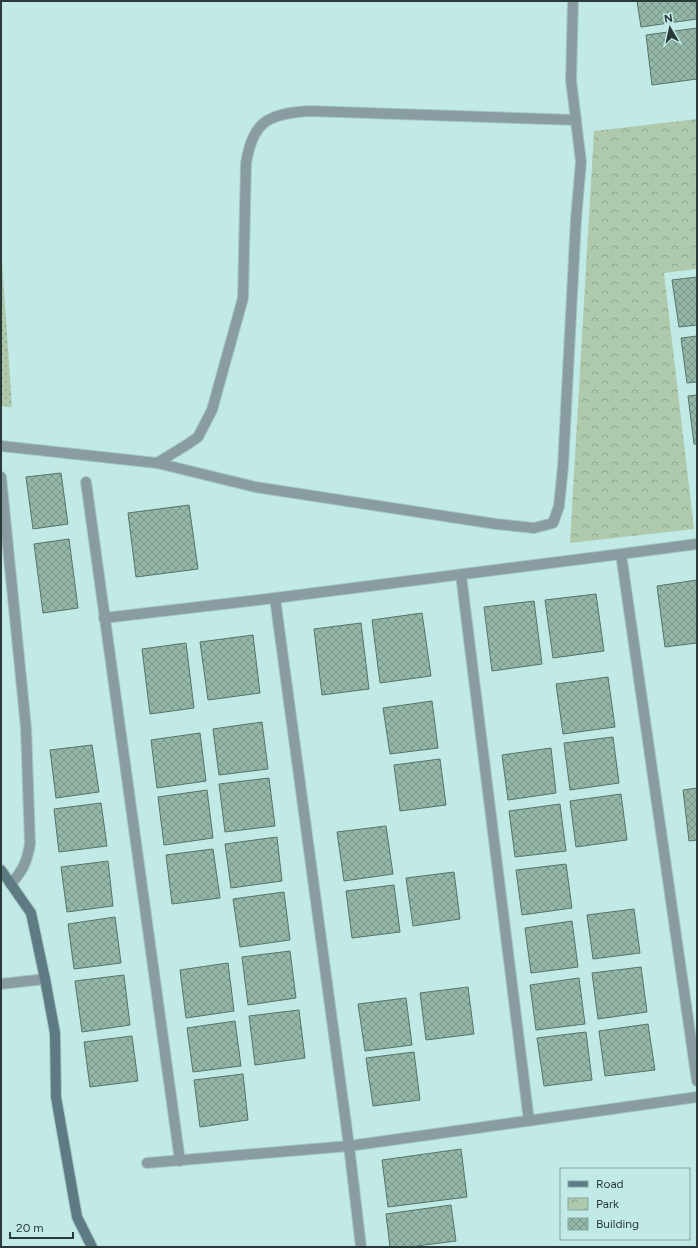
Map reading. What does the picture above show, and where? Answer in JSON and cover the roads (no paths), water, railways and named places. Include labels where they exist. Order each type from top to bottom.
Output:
[{"type":"street","points":[[1,446],[156,463],[255,487],[488,523],[534,528],[553,523],[559,506],[563,466],[576,219],[581,162],[571,80],[573,1]]},
{"type":"street","points":[[156,463],[198,437],[212,410],[243,298],[246,163],[251,140],[263,123],[273,117],[288,113],[308,111],[576,120]]},
{"type":"street","points":[[1,477],[26,728],[30,844],[27,860],[11,884]]},
{"type":"street","points":[[86,482],[180,1161]]},
{"type":"street","points":[[104,618],[462,575],[697,544]]},
{"type":"street","points":[[621,554],[697,1081]]},
{"type":"street","points":[[462,575],[528,1121]]},
{"type":"street","points":[[275,598],[349,1146],[361,1247]]},
{"type":"street","points":[[1,870],[31,913],[45,979],[54,1033],[56,1097],[77,1217],[92,1247]]},
{"type":"street","points":[[1,984],[45,979]]},
{"type":"street","points":[[148,1163],[349,1146],[697,1097]]}]
